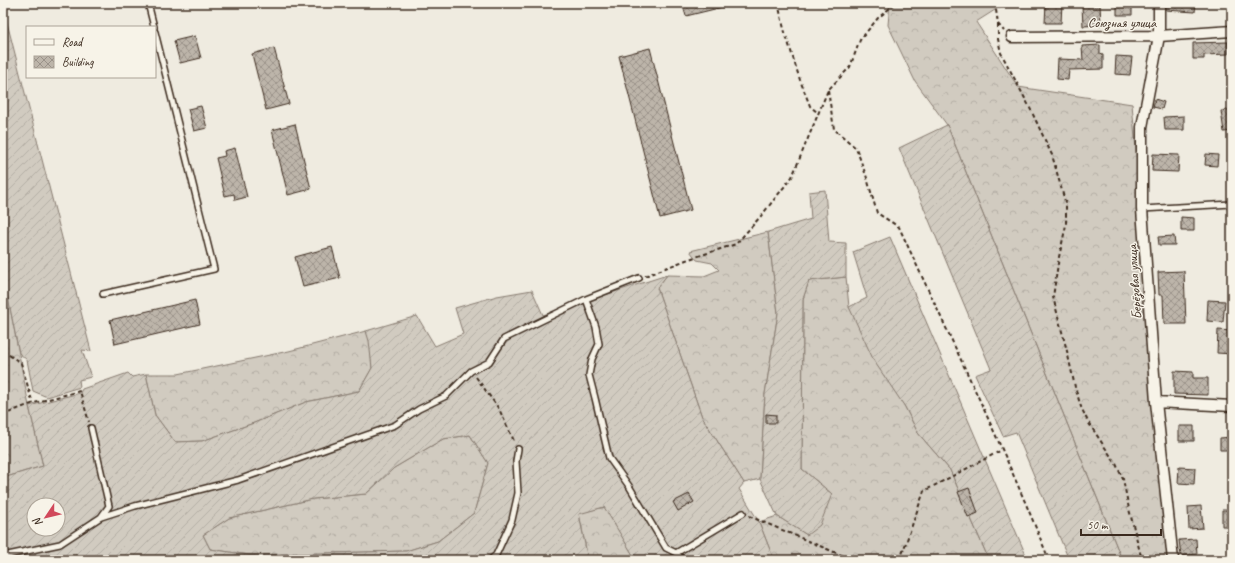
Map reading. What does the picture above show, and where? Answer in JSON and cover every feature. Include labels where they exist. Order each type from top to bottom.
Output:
[{"type":"street","name":"Берёзовая улица","points":[[1159,3],[1159,36],[1142,127],[1142,209],[1156,402],[1173,560]]},
{"type":"street","name":"Союзная улица","points":[[1012,37],[1159,36],[1232,31]]},
{"type":"street","points":[[1156,402],[1232,406]]},
{"type":"lane","points":[[148,3],[154,26]]},
{"type":"lane","points":[[102,294],[214,269],[156,36]]},
{"type":"lane","points":[[1142,209],[1232,204]]},
{"type":"lane","points":[[3,556],[60,544],[101,517],[135,506],[238,480],[395,425],[419,409],[446,396],[471,371],[490,362],[504,339],[586,299],[639,278]]},
{"type":"lane","points":[[586,299],[596,327],[599,344],[592,359],[589,375],[609,458],[629,486],[666,548],[676,553],[683,560]]},
{"type":"lane","points":[[91,428],[109,506],[101,517]]},
{"type":"lane","points":[[490,560],[496,555],[512,520],[518,493],[516,461],[518,449]]},
{"type":"lane","points":[[676,553],[744,513]]},
{"type":"path","points":[[778,3],[784,29],[800,80],[810,106],[818,113]]},
{"type":"path","points":[[639,278],[686,260],[736,244],[761,216],[792,176],[828,90],[850,67],[860,40],[878,18],[896,3]]},
{"type":"path","points":[[995,3],[998,24],[998,39],[1001,53],[1052,155],[1066,205],[1066,226],[1059,257],[1053,297],[1075,387],[1081,407],[1088,422],[1116,464],[1123,479],[1142,560]]},
{"type":"path","points":[[998,24],[1012,37]]},
{"type":"path","points":[[828,90],[834,129],[856,148],[867,178],[877,213],[899,227],[1002,450],[1049,560]]},
{"type":"path","points":[[3,351],[21,363],[33,404]]},
{"type":"path","points":[[471,371],[499,409],[518,449]]},
{"type":"path","points":[[3,416],[13,410],[80,391],[91,428]]},
{"type":"path","points":[[900,560],[924,491],[1002,450]]},
{"type":"path","points":[[744,513],[853,560]]},
{"type":"green space","points":[[890,3],[1006,3],[976,22],[1018,87],[1132,104],[1172,560],[1122,560],[947,125],[915,81],[888,25]]},
{"type":"green space","points":[[3,7],[91,351],[82,350],[91,377],[79,380],[80,387],[47,397],[33,391],[27,360],[19,353],[7,293],[3,294]]},
{"type":"green space","points":[[947,125],[1122,560],[1069,560],[1016,432],[1003,436],[975,375],[991,369],[899,148]]},
{"type":"green space","points":[[825,190],[829,242],[846,243],[846,277],[809,281],[803,299],[802,469],[832,494],[820,525],[807,535],[777,516],[760,479],[765,394],[778,313],[768,232],[811,219],[809,192]]},
{"type":"green space","points":[[768,232],[778,313],[765,394],[760,479],[744,483],[702,417],[657,288],[667,275],[704,276],[719,270],[712,263],[697,260],[690,251]]},
{"type":"green space","points":[[890,237],[1028,560],[989,560],[950,470],[918,433],[905,407],[874,361],[849,307],[867,298],[853,252]]},
{"type":"green space","points":[[667,275],[657,288],[702,417],[744,483],[739,489],[759,522],[774,560],[636,560],[604,507],[579,514],[588,560],[3,560],[3,478],[43,466],[29,406],[80,393],[82,389],[128,373],[132,377],[146,374],[155,415],[175,442],[202,441],[254,423],[306,402],[359,391],[372,368],[369,341],[366,331],[417,316],[435,346],[463,334],[455,308],[497,296],[532,290],[543,315]],"holes":[[[470,435],[488,463],[474,513],[438,541],[406,551],[249,555],[210,549],[203,535],[229,518],[313,499],[366,494],[394,468],[443,439]]]},
{"type":"green space","points":[[846,277],[849,307],[918,433],[950,470],[989,560],[774,560],[759,522],[777,516],[807,535],[832,494],[802,469],[803,299],[809,281]]},
{"type":"green space","points":[[7,292],[29,406],[43,466],[3,478],[3,294]]},
{"type":"green space","points":[[366,331],[370,341],[372,368],[359,391],[306,402],[254,423],[202,441],[175,442],[155,415],[146,374],[178,374],[289,351]]},
{"type":"green space","points":[[470,435],[488,463],[474,513],[438,541],[406,551],[249,555],[210,549],[203,535],[229,518],[313,499],[366,494],[394,468],[443,439]]},
{"type":"green space","points":[[605,507],[636,560],[588,560],[579,513]]},
{"type":"building","points":[[682,3],[727,3],[727,6],[686,16]]},
{"type":"building","points":[[1046,3],[1062,3],[1061,23],[1045,23]]},
{"type":"building","points":[[1117,3],[1132,3],[1132,15],[1117,15]]},
{"type":"building","points":[[1166,3],[1196,3],[1195,12],[1166,10]]},
{"type":"building","points":[[1100,5],[1101,25],[1083,26],[1082,6]]},
{"type":"building","points":[[195,36],[201,58],[180,63],[174,41]]},
{"type":"building","points":[[1228,42],[1228,54],[1204,55],[1204,59],[1193,59],[1193,43]]},
{"type":"building","points":[[1100,45],[1100,54],[1103,55],[1103,69],[1069,70],[1068,80],[1057,79],[1058,59],[1083,60],[1082,46]]},
{"type":"building","points":[[274,48],[289,104],[266,110],[252,54]]},
{"type":"building","points":[[650,48],[691,210],[660,218],[619,56]]},
{"type":"building","points":[[1116,56],[1132,57],[1130,75],[1115,74]]},
{"type":"building","points":[[1155,99],[1164,102],[1162,109],[1153,107]]},
{"type":"building","points":[[201,106],[207,128],[194,131],[188,109]]},
{"type":"building","points":[[1232,109],[1232,131],[1224,132],[1221,111]]},
{"type":"building","points":[[1184,116],[1184,130],[1165,130],[1164,117]]},
{"type":"building","points":[[295,124],[311,189],[288,195],[272,130]]},
{"type":"building","points":[[235,148],[247,197],[235,200],[234,194],[225,196],[216,158],[225,156],[224,151]]},
{"type":"building","points":[[1153,154],[1179,155],[1178,172],[1152,171]]},
{"type":"building","points":[[1206,154],[1218,155],[1217,166],[1205,165]]},
{"type":"building","points":[[1181,217],[1194,218],[1194,231],[1181,231]]},
{"type":"building","points":[[1174,236],[1175,245],[1159,245],[1158,237]]},
{"type":"building","points":[[332,247],[340,278],[303,287],[295,257]]},
{"type":"building","points":[[1184,271],[1186,324],[1164,324],[1163,295],[1159,295],[1158,272]]},
{"type":"building","points":[[195,300],[200,324],[115,344],[110,320]]},
{"type":"building","points":[[1208,300],[1225,301],[1223,322],[1207,321]]},
{"type":"building","points":[[1218,330],[1232,331],[1232,354],[1217,353]]},
{"type":"building","points":[[1174,371],[1193,372],[1193,378],[1208,378],[1208,395],[1174,394]]},
{"type":"building","points":[[766,414],[776,415],[776,423],[766,423]]},
{"type":"building","points":[[1179,426],[1194,426],[1194,441],[1179,441]]},
{"type":"building","points":[[1232,437],[1232,450],[1220,450],[1220,438]]},
{"type":"building","points":[[1179,467],[1195,468],[1194,484],[1178,483]]},
{"type":"building","points":[[969,488],[978,513],[968,517],[958,492]]},
{"type":"building","points":[[689,494],[694,502],[678,511],[673,502]]},
{"type":"building","points":[[1201,506],[1203,528],[1189,529],[1188,507]]},
{"type":"building","points":[[1222,510],[1232,510],[1232,526],[1222,526]]},
{"type":"building","points":[[1196,539],[1197,554],[1181,556],[1179,540]]}]
